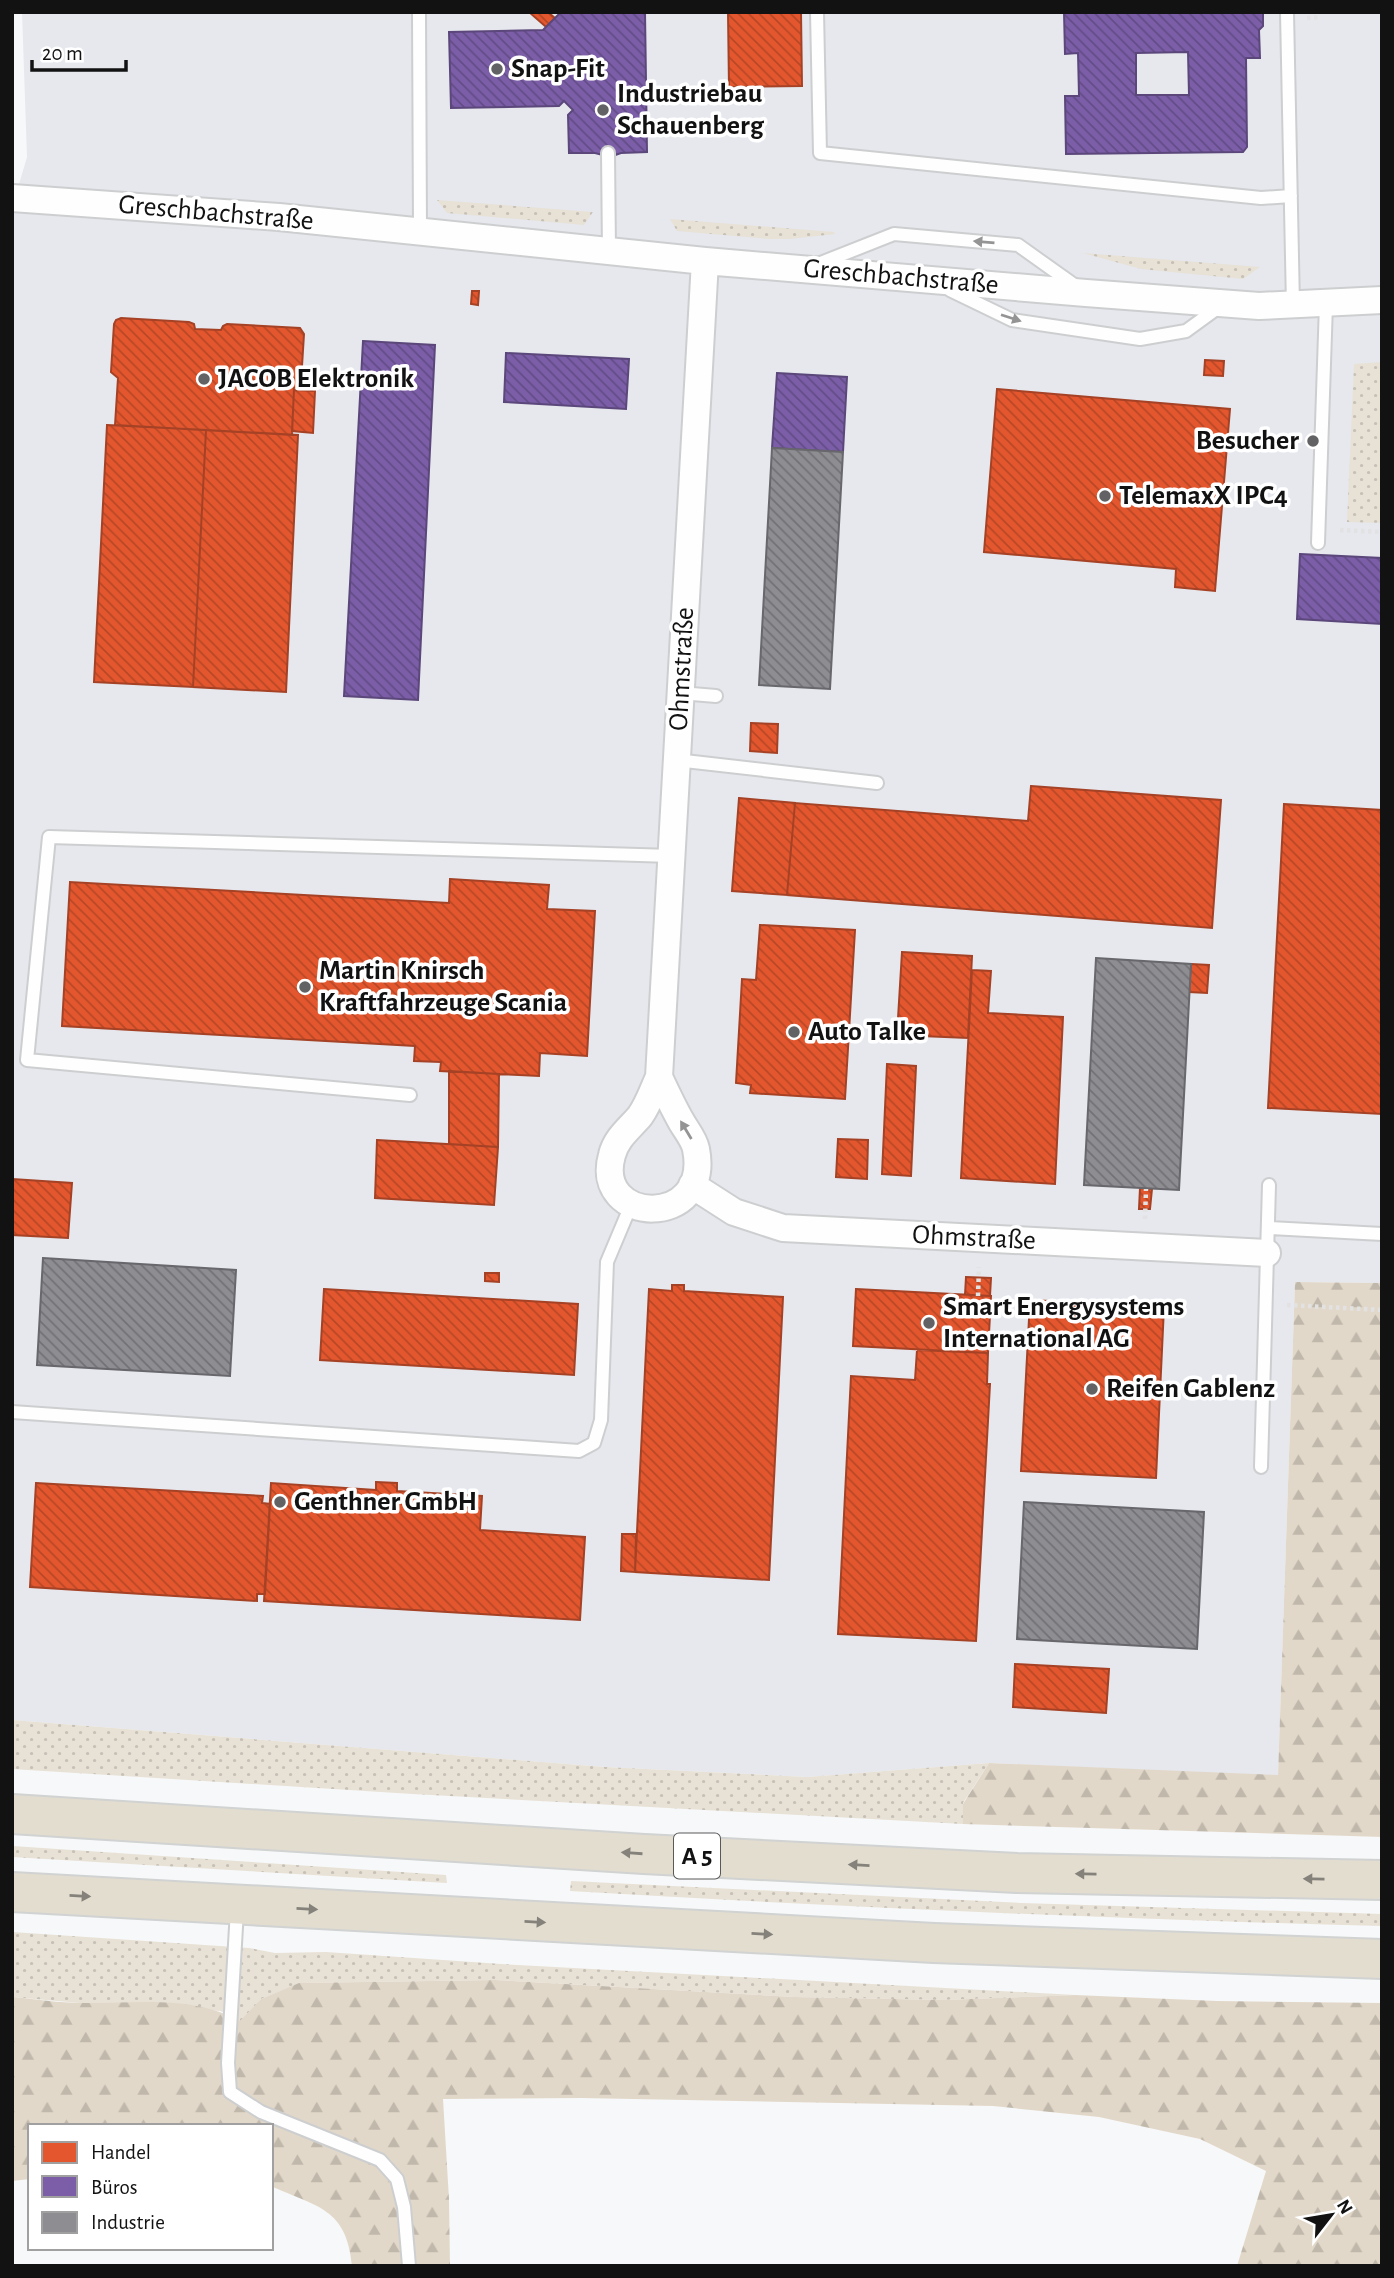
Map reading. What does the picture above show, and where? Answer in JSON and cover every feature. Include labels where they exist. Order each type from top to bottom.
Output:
[{"type":"highway","name":"A 5","points":[[12,1814],[644,1854],[1017,1873],[1382,1880]]},
{"type":"highway","points":[[12,1892],[934,1943],[1382,1959]]},
{"type":"street","name":"Greschbachstraße","points":[[12,198],[279,217],[705,261],[1086,293],[1293,306],[1382,300]]},
{"type":"street","name":"Ohmstraße","points":[[631,1205],[622,1198],[610,1170],[612,1154],[619,1138],[642,1114],[659,1077],[705,261]]},
{"type":"street","points":[[631,1205],[649,1209],[666,1207],[680,1201],[692,1185],[698,1166],[695,1145],[659,1077]]},
{"type":"street","name":"Ohmstraße","points":[[692,1185],[734,1212],[783,1228],[1267,1240]]},
{"type":"lane","points":[[419,12],[420,231]]},
{"type":"lane","points":[[817,12],[820,153],[1261,198],[1291,196]]},
{"type":"lane","points":[[1287,12],[1293,306]]},
{"type":"lane","points":[[608,153],[609,251]]},
{"type":"lane","points":[[805,269],[894,233],[1018,245],[1086,293]]},
{"type":"lane","points":[[927,279],[1012,320],[1140,339],[1186,331],[1224,303]]},
{"type":"lane","points":[[1318,536],[1326,304]]},
{"type":"lane","points":[[680,693],[716,696]]},
{"type":"lane","points":[[676,760],[877,783]]},
{"type":"lane","points":[[410,1095],[27,1060],[49,837],[672,856]]},
{"type":"lane","points":[[1261,1466],[1269,1185]]},
{"type":"lane","points":[[12,1412],[579,1451],[594,1443],[601,1420],[607,1262],[631,1205]]},
{"type":"lane","points":[[1267,1240],[1382,1234]]},
{"type":"lane","points":[[238,1905],[228,2063],[230,2092],[261,2112],[380,2160],[397,2179],[404,2207],[409,2266]]},
{"type":"path","points":[[1318,536],[1382,532]]},
{"type":"path","points":[[978,1296],[980,1261]]},
{"type":"path","points":[[1266,1303],[1382,1310]]},
{"type":"shaded area","points":[[22,12],[1382,12],[1382,1283],[1295,1282],[1278,1776],[989,1763],[807,1777],[605,1767],[12,1720],[12,208],[27,157]]},
{"type":"shaded area","points":[[437,200],[593,212],[584,225],[447,213]]},
{"type":"shaded area","points":[[670,219],[835,234],[769,239],[677,231]]},
{"type":"shaded area","points":[[1083,253],[1260,267],[1243,279],[1141,269]]},
{"type":"shaded area","points":[[1382,362],[1382,523],[1347,522],[1354,364]]},
{"type":"shaded area","points":[[12,1720],[605,1767],[807,1777],[989,1763],[963,1803],[963,1824],[12,1769]]},
{"type":"shaded area","points":[[12,1846],[446,1875],[447,1883],[12,1857]]},
{"type":"shaded area","points":[[571,1881],[1021,1903],[1382,1914],[1382,1926],[1077,1916],[671,1897],[570,1891]]},
{"type":"shaded area","points":[[12,1932],[249,1948],[275,1953],[326,1952],[1075,1995],[943,2000],[795,1997],[495,1980],[300,1983],[261,1999],[240,2022],[221,2011],[12,1997]]},
{"type":"green space","points":[[1295,1282],[1382,1283],[1382,1837],[963,1824],[963,1804],[989,1763],[1278,1775]]},
{"type":"green space","points":[[495,1980],[795,1997],[943,2000],[1075,1995],[1217,2001],[1382,2003],[1382,2266],[1237,2266],[1266,2171],[1200,2139],[1099,2117],[993,2106],[581,2098],[443,2099],[450,2266],[352,2266],[344,2232],[336,2221],[316,2205],[273,2187],[273,2124],[28,2124],[28,2179],[12,2181],[12,1997],[73,2003],[182,2004],[202,2007],[240,2021],[261,1999],[299,1983]]},
{"type":"building: Handel","points":[[529,12],[548,12],[555,18],[546,27]]},
{"type":"building: Handel","points":[[728,12],[801,12],[802,86],[729,87]]},
{"type":"building: Handel","points":[[472,291],[479,291],[478,305],[471,304]]},
{"type":"building: Handel","points":[[121,318],[189,322],[194,324],[195,329],[221,330],[227,324],[300,328],[304,334],[301,382],[294,388],[292,435],[115,425],[118,378],[111,372],[114,324]]},
{"type":"building: Handel","points":[[1205,360],[1224,361],[1223,376],[1204,375]]},
{"type":"building: Handel","name":"TelemaxX IPC4","points":[[997,389],[1230,409],[1215,591],[1175,587],[1176,569],[984,552]]},
{"type":"building: Handel","points":[[294,390],[315,391],[313,433],[292,431]]},
{"type":"building: Handel","points":[[107,425],[206,430],[193,687],[94,682]]},
{"type":"building: Handel","points":[[206,430],[298,435],[286,692],[193,687]]},
{"type":"building: Handel","points":[[751,723],[778,724],[777,753],[750,751]]},
{"type":"building: Handel","points":[[1031,786],[1221,800],[1212,928],[787,895],[795,803],[1028,821]]},
{"type":"building: Handel","points":[[739,798],[795,803],[787,895],[732,891]]},
{"type":"building: Handel","points":[[1284,804],[1382,810],[1382,1114],[1268,1108]]},
{"type":"building: Handel","points":[[450,879],[549,885],[547,909],[595,911],[587,1056],[540,1053],[539,1076],[440,1071],[441,1062],[414,1061],[415,1046],[62,1026],[70,882],[449,903]]},
{"type":"building: Handel","name":"Auto Talke","points":[[760,925],[855,930],[845,1099],[750,1093],[751,1085],[736,1083],[742,979],[756,980]]},
{"type":"building: Handel","points":[[902,952],[972,956],[968,1038],[897,1035]]},
{"type":"building: Handel","points":[[1191,964],[1209,965],[1207,993],[1189,992]]},
{"type":"building: Handel","points":[[972,970],[991,971],[988,1013],[1063,1017],[1055,1184],[961,1178]]},
{"type":"building: Handel","points":[[887,1064],[916,1066],[911,1176],[882,1174]]},
{"type":"building: Handel","points":[[449,1071],[499,1074],[498,1147],[449,1144]]},
{"type":"building: Handel","points":[[838,1139],[868,1140],[867,1179],[836,1177]]},
{"type":"building: Handel","points":[[377,1140],[498,1147],[494,1205],[375,1198]]},
{"type":"building: Handel","points":[[12,1179],[72,1183],[68,1238],[12,1235]]},
{"type":"building: Handel","points":[[1140,1188],[1152,1189],[1150,1209],[1139,1209]]},
{"type":"building: Handel","points":[[485,1273],[499,1273],[499,1282],[485,1281]]},
{"type":"building: Handel","points":[[966,1277],[991,1278],[990,1296],[965,1295]]},
{"type":"building: Handel","points":[[672,1285],[684,1285],[684,1291],[783,1297],[769,1580],[635,1572],[649,1289],[672,1291]]},
{"type":"building: Handel","points":[[324,1289],[578,1304],[574,1375],[320,1360]]},
{"type":"building: Handel","points":[[856,1289],[991,1296],[988,1353],[853,1346]]},
{"type":"building: Handel","name":"Reifen Gablenz","points":[[1030,1300],[1164,1307],[1156,1478],[1021,1471]]},
{"type":"building: Handel","points":[[917,1350],[988,1353],[987,1384],[990,1384],[976,1641],[838,1634],[851,1376],[915,1380]]},
{"type":"building: Handel","points":[[376,1482],[397,1483],[397,1491],[482,1496],[480,1530],[585,1537],[580,1620],[264,1601],[271,1483],[376,1490]]},
{"type":"building: Handel","points":[[36,1483],[263,1496],[262,1503],[270,1504],[265,1594],[257,1594],[257,1601],[30,1587]]},
{"type":"building: Handel","points":[[622,1534],[636,1534],[635,1572],[621,1571]]},
{"type":"building: Handel","points":[[1015,1664],[1109,1669],[1106,1713],[1013,1707]]},
{"type":"building: Büros","points":[[561,12],[645,12],[647,152],[621,153],[610,157],[595,153],[569,153],[568,115],[573,110],[564,101],[559,106],[451,108],[449,32],[543,30]]},
{"type":"building: Büros","points":[[1064,12],[1263,12],[1263,26],[1259,30],[1260,58],[1246,58],[1247,147],[1243,152],[1066,154],[1065,96],[1079,96],[1078,53],[1065,54]],"holes":[[[1188,52],[1189,95],[1136,95],[1136,53]]]},
{"type":"building: Büros","points":[[363,341],[435,345],[418,700],[344,696]]},
{"type":"building: Büros","points":[[506,353],[629,359],[626,409],[504,402]]},
{"type":"building: Büros","points":[[777,373],[847,377],[843,452],[772,448]]},
{"type":"building: Büros","points":[[1300,554],[1382,558],[1382,624],[1297,619]]},
{"type":"building: Industrie","points":[[772,448],[843,452],[830,689],[759,685]]},
{"type":"building: Industrie","points":[[1096,958],[1191,964],[1179,1190],[1084,1185]]},
{"type":"building: Industrie","points":[[43,1258],[236,1270],[230,1376],[37,1365]]},
{"type":"building: Industrie","points":[[1024,1502],[1204,1512],[1197,1649],[1017,1639]]},
{"type":"place","name":"Snap-Fit","points":[[497,69]]},
{"type":"place","name":"Industriebau Schauenberg","points":[[603,110]]},
{"type":"place","name":"JACOB Elektronik","points":[[204,379]]},
{"type":"place","name":"Besucher","points":[[1313,441]]},
{"type":"place","name":"TelemaxX IPC4","points":[[1105,496]]},
{"type":"place","name":"Martin Knirsch Kraftfahrzeuge Scania","points":[[305,987]]},
{"type":"place","name":"Auto Talke","points":[[794,1032]]},
{"type":"place","name":"Smart Energysystems International AG","points":[[929,1323]]},
{"type":"place","name":"Reifen Gablenz","points":[[1092,1389]]},
{"type":"place","name":"Genthner GmbH","points":[[280,1502]]}]
